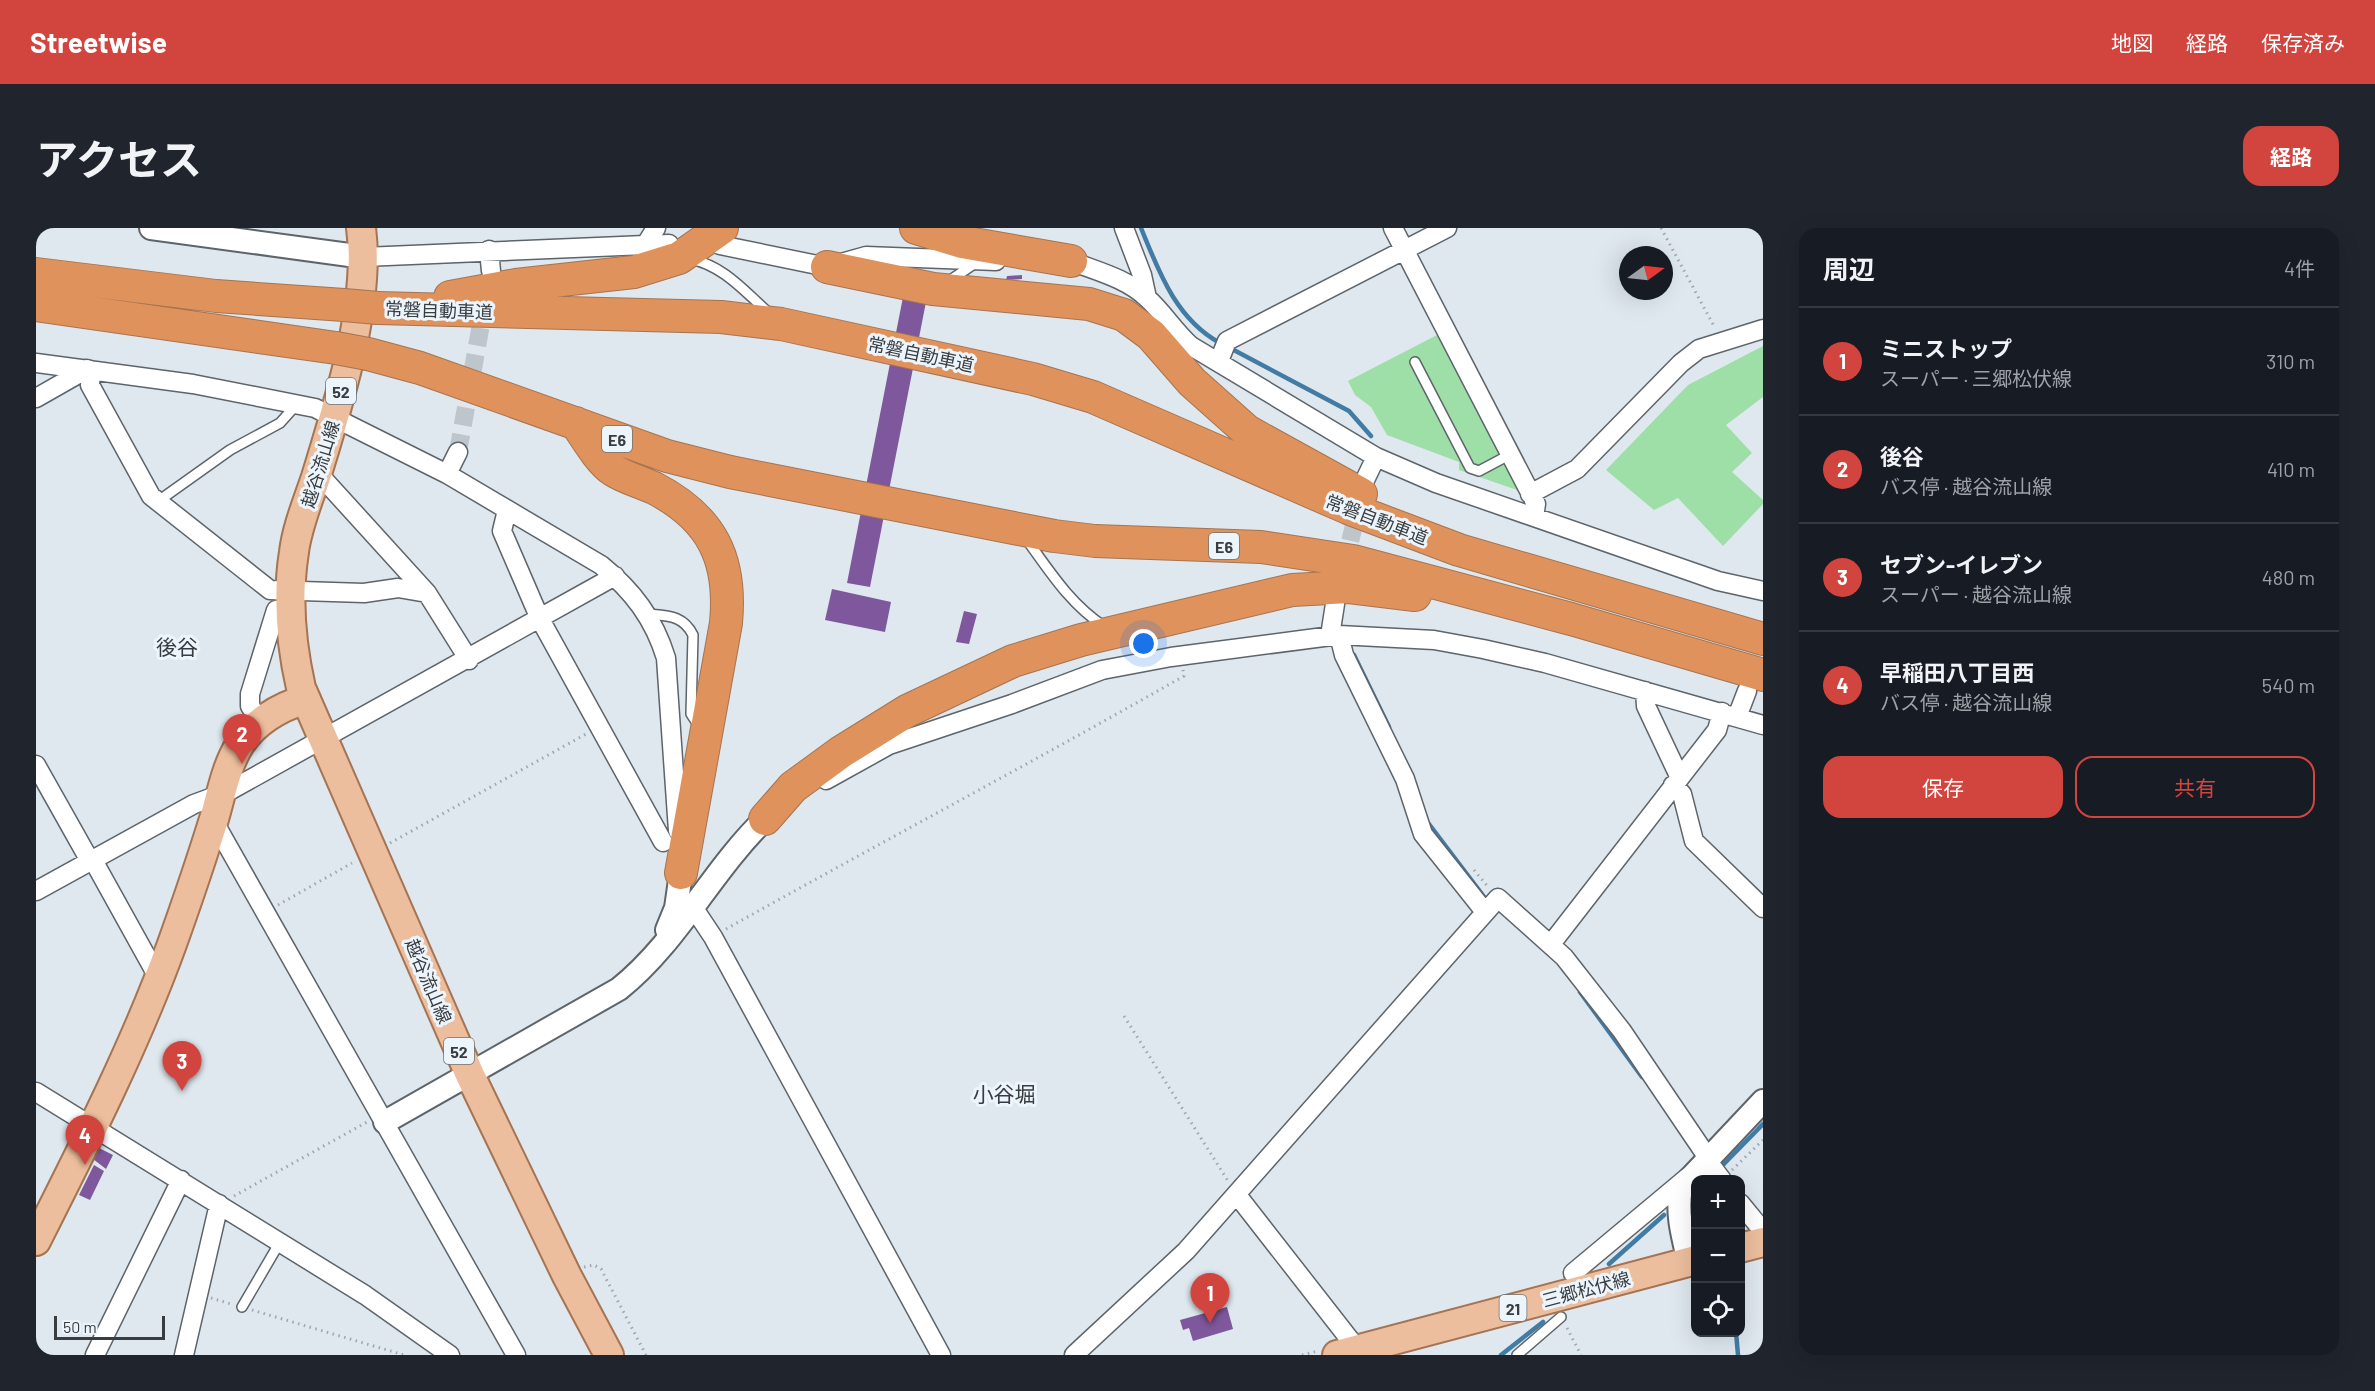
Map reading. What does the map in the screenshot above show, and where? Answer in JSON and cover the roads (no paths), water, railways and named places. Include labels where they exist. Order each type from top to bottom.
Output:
[{"type":"highway","points":[[916,228],[962,242],[1071,261]]},
{"type":"highway","points":[[383,308],[516,285],[634,272],[674,251],[721,237]]},
{"type":"highway","points":[[827,267],[933,289],[1089,304],[1124,315],[1151,334],[1200,390],[1247,431],[1353,490],[1462,534],[1689,600],[1726,628]]},
{"type":"highway","name":"常磐自動車道","points":[[36,274],[216,296],[383,308],[662,315],[781,324],[1064,387],[1348,508],[1427,539],[1576,586],[1763,639]]},
{"type":"highway","name":"E6","points":[[36,304],[368,354],[420,368],[667,456],[730,472],[1020,530],[1095,541],[1261,547],[1353,561],[1570,619],[1755,683]]},
{"type":"highway","points":[[576,423],[611,469],[655,488],[699,519],[718,549],[725,569],[728,602],[681,873]]},
{"type":"highway","points":[[765,819],[793,787],[841,752],[907,711],[1013,661],[1259,596],[1292,590],[1349,587],[1570,619]]},
{"type":"main road","name":"越谷流山線","points":[[361,228],[364,257],[345,377],[294,550],[283,600],[304,700],[321,740],[362,858],[567,1276],[609,1355]]},
{"type":"main road","points":[[36,1241],[93,1126],[159,979],[232,758],[248,733],[260,722],[292,703],[304,700]]},
{"type":"main road","points":[[1745,1247],[1763,1242]]},
{"type":"main road","name":"三郷松伏線","points":[[1348,1352],[1691,1261]]},
{"type":"street","points":[[151,228],[364,257],[646,244],[674,251]]},
{"type":"street","points":[[646,244],[656,228]]},
{"type":"street","points":[[1124,228],[1142,275],[1147,298]]},
{"type":"street","points":[[1393,228],[1536,504],[1533,517]]},
{"type":"street","points":[[1218,361],[1227,341],[1447,228]]},
{"type":"street","points":[[721,237],[827,267],[866,256],[1071,261],[1126,283],[1147,298],[1173,330],[1191,346],[1376,457],[1436,483],[1533,517],[1718,580],[1763,591]]},
{"type":"street","points":[[489,250],[491,271]]},
{"type":"street","points":[[1530,494],[1577,469],[1681,363],[1699,349],[1763,329]]},
{"type":"street","points":[[36,363],[193,384],[297,404],[334,416],[447,474],[601,565],[615,576],[647,614],[657,630],[666,658],[681,873],[676,908],[657,954]]},
{"type":"street","points":[[36,398],[89,370]]},
{"type":"street","points":[[89,370],[90,386],[150,496],[283,600],[398,588],[427,592]]},
{"type":"street","points":[[447,474],[459,452]]},
{"type":"street","points":[[1364,482],[1376,457]]},
{"type":"street","points":[[317,472],[427,592],[469,660]]},
{"type":"street","points":[[507,510],[502,531],[540,619],[663,842]]},
{"type":"street","points":[[36,891],[194,804],[217,808],[321,740],[469,660],[615,576]]},
{"type":"street","points":[[260,722],[250,706],[250,694],[283,600]]},
{"type":"street","points":[[1335,604],[1334,636],[1405,779],[1423,834],[1485,912]]},
{"type":"street","points":[[383,1118],[470,1075],[619,989],[643,970],[657,954],[729,856],[765,819],[852,764],[889,745],[1012,704],[1102,670],[1180,656],[1334,636],[1372,635],[1453,644],[1545,663],[1763,725]]},
{"type":"street","points":[[1551,944],[1676,781],[1755,683]]},
{"type":"street","points":[[1645,691],[1646,706],[1682,794],[1694,842],[1763,908]]},
{"type":"street","points":[[36,765],[159,979]]},
{"type":"street","points":[[217,808],[265,911],[516,1355]]},
{"type":"street","points":[[1074,1355],[1155,1282],[1237,1195],[1498,898],[1551,944],[1622,1031],[1702,1164],[1724,1175]]},
{"type":"street","points":[[693,907],[713,937],[941,1355]]},
{"type":"street","points":[[36,1092],[365,1295],[450,1355]]},
{"type":"street","points":[[1691,1258],[1681,1227],[1678,1200],[1682,1188],[1763,1101]]},
{"type":"street","points":[[1573,1273],[1702,1164]]},
{"type":"street","points":[[95,1355],[181,1180]]},
{"type":"street","points":[[1237,1195],[1348,1352]]},
{"type":"street","points":[[184,1355],[219,1204]]},
{"type":"street","points":[[1745,1209],[1763,1231]]},
{"type":"lane","points":[[674,251],[707,262],[725,274],[781,324]]},
{"type":"lane","points":[[933,289],[980,260]]},
{"type":"lane","points":[[1415,362],[1470,468],[1479,471],[1511,454]]},
{"type":"lane","points":[[158,502],[230,450],[279,423],[297,404]]},
{"type":"lane","points":[[1020,530],[1069,598],[1088,616],[1106,628],[1119,632]]},
{"type":"lane","points":[[647,614],[677,617],[687,623],[693,635],[692,714],[706,738]]},
{"type":"lane","points":[[242,1307],[280,1242]]},
{"type":"lane","points":[[1517,1355],[1561,1317]]},
{"type":"waterway","points":[[1141,228],[1162,277],[1180,308],[1205,333],[1220,343]]},
{"type":"waterway","points":[[1230,348],[1349,411],[1371,436]]},
{"type":"waterway","points":[[1354,655],[1389,727]]},
{"type":"waterway","points":[[1429,824],[1485,898]]},
{"type":"waterway","points":[[1580,992],[1642,1077]]},
{"type":"waterway","points":[[1719,1169],[1763,1124]]},
{"type":"waterway","points":[[1609,1264],[1664,1215]]},
{"type":"waterway","points":[[1501,1355],[1543,1322]]},
{"type":"waterway","points":[[1736,1337],[1738,1355]]},
{"type":"tunnel","points":[[458,452],[485,302]]},
{"type":"tunnel","points":[[1344,567],[1359,504]]},
{"type":"place","name":"後谷","points":[[242,764]]},
{"type":"place","name":"セブン-イレブン","points":[[182,1091]]},
{"type":"place","name":"早稲田八丁目西","points":[[85,1165]]},
{"type":"place","name":"ミニストップ","points":[[1210,1323]]},
{"type":"district","name":"後谷","points":[[177,646]]},
{"type":"district","name":"小谷堀","points":[[1004,1093]]}]
